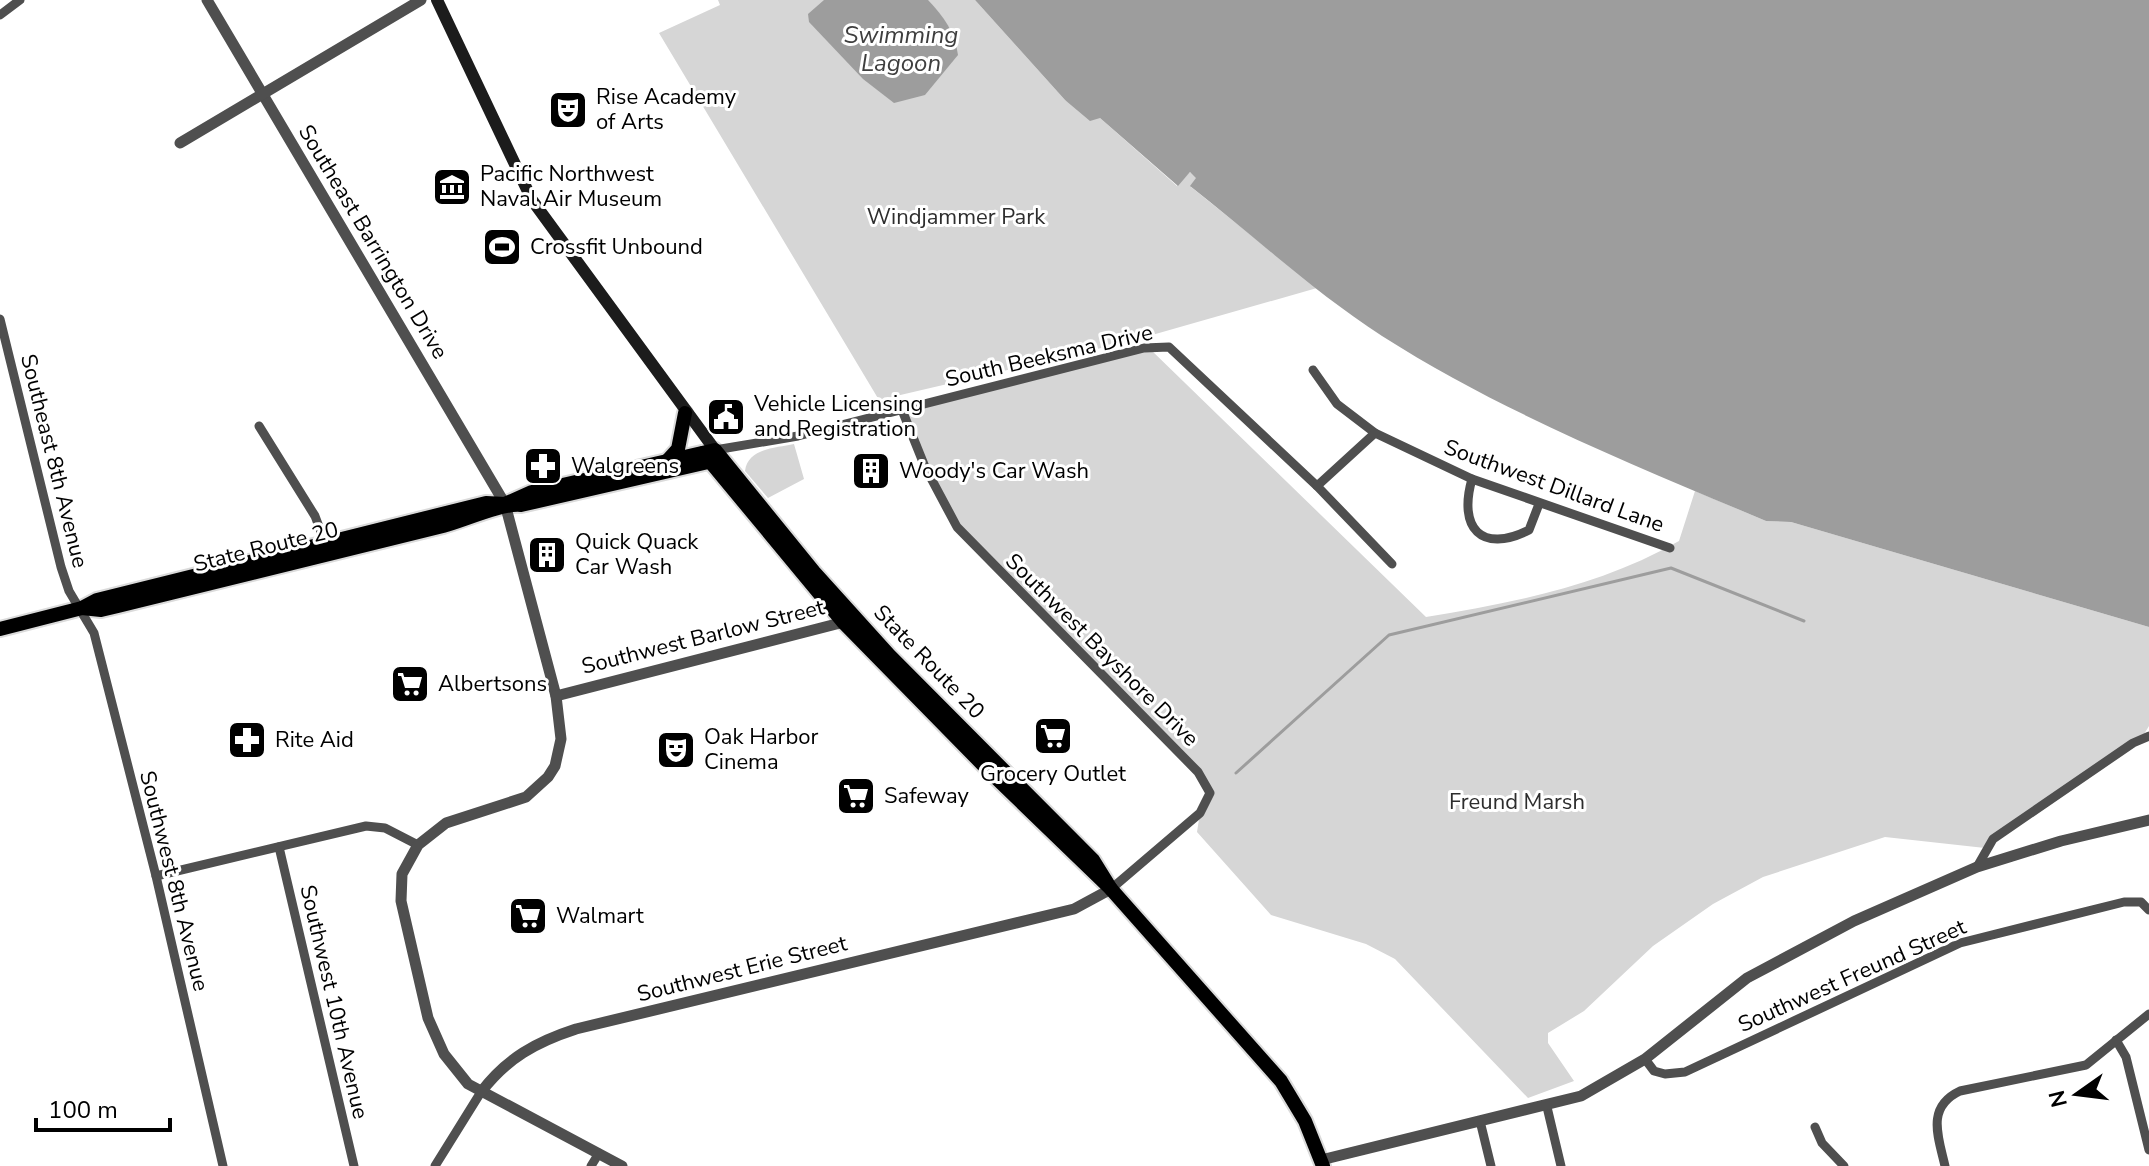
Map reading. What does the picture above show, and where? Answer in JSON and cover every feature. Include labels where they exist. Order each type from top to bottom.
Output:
[{"type":"main road","points":[[437,0],[532,200],[700,433],[713,456]]},
{"type":"main road","points":[[668,460],[678,449],[685,413]]},
{"type":"main road","name":"State Route 20","points":[[0,629],[82,608],[97,600],[322,541],[486,503],[521,505],[713,456]]},
{"type":"main road","name":"State Route 20","points":[[82,608],[101,610],[491,513],[532,492],[668,460],[713,456]]},
{"type":"main road","name":"State Route 20","points":[[713,456],[843,622],[1002,785],[1111,889],[1281,1081],[1305,1121],[1322,1163]]},
{"type":"main road","name":"State Route 20","points":[[713,456],[860,623],[1093,860],[1111,889]]},
{"type":"street","points":[[0,15],[20,0]]},
{"type":"street","name":"Southeast Barrington Drive","points":[[207,0],[505,504],[556,696],[561,739],[555,766],[548,777],[526,797],[462,815],[418,845]]},
{"type":"street","points":[[180,143],[421,0]]},
{"type":"street","name":"Southeast 8th Avenue","points":[[0,319],[61,567],[69,591],[82,608]]},
{"type":"street","name":"South Beeksma Drive","points":[[713,456],[1144,348],[1169,347],[1317,486]]},
{"type":"street","name":"Southwest Dillard Lane","points":[[1313,370],[1337,404],[1375,433],[1472,479],[1670,548]]},
{"type":"street","name":"Southwest Bayshore Drive","points":[[902,410],[925,467],[957,527],[1198,772],[1210,793],[1200,813],[1111,889]]},
{"type":"street","points":[[259,426],[315,516],[322,541],[318,549],[304,560]]},
{"type":"street","points":[[1375,433],[1317,486],[1392,564]]},
{"type":"street","points":[[1472,479],[1466,500],[1468,517],[1482,538],[1488,541],[1509,540],[1529,530],[1539,504]]},
{"type":"street","name":"Southwest 8th Avenue","points":[[82,608],[94,633],[156,876],[223,1166]]},
{"type":"street","name":"Southwest Barlow Street","points":[[556,696],[843,622],[860,623]]},
{"type":"street","points":[[1977,867],[1993,839],[2133,743],[2149,736]]},
{"type":"street","points":[[1322,1163],[1581,1096],[1649,1056],[1747,978],[1854,921],[1977,867],[2061,841],[2149,820]]},
{"type":"street","points":[[156,876],[376,825],[418,845],[400,887],[428,1018],[452,1067],[481,1092],[622,1166]]},
{"type":"street","name":"Southwest 10th Avenue","points":[[279,847],[354,1166]]},
{"type":"street","name":"Southwest Erie Street","points":[[435,1166],[481,1092],[503,1066],[524,1050],[576,1029],[1074,909],[1111,889]]},
{"type":"street","name":"Southwest Freund Street","points":[[1649,1056],[1665,1074],[1685,1072],[1960,943],[2124,902],[2141,902],[2149,910]]},
{"type":"street","points":[[1945,1166],[1936,1130],[1936,1116],[1944,1100],[1960,1091],[2086,1065],[2149,1014]]},
{"type":"street","points":[[2116,1040],[2126,1057],[2149,1150]]},
{"type":"street","points":[[1547,1107],[1561,1166]]},
{"type":"street","points":[[1480,1121],[1491,1166]]},
{"type":"street","points":[[1815,1127],[1822,1143],[1844,1166]]},
{"type":"street","points":[[591,1166],[599,1153]]},
{"type":"green space","name":"Windjammer Park","points":[[718,0],[975,0],[1065,100],[1100,118],[1177,186],[1190,172],[1197,178],[1191,187],[1317,288],[1131,341],[879,400],[659,33],[720,5]]},
{"type":"green space","name":"Freund Marsh","points":[[1149,348],[1426,617],[1557,590],[1649,557],[1679,541],[1695,491],[1766,521],[1791,522],[2149,627],[2149,726],[2141,739],[1985,848],[1885,837],[1763,877],[1713,904],[1653,946],[1584,1011],[1548,1033],[1548,1043],[1574,1081],[1528,1098],[1395,959],[1366,944],[1271,915],[1197,832],[1200,813],[1208,802],[1205,782],[957,527],[902,410]]},
{"type":"green space","points":[[794,444],[804,479],[768,498],[745,471],[747,463],[764,450]]},
{"type":"water","name":"Swimming Lagoon","points":[[824,0],[928,0],[948,25],[958,55],[925,95],[894,103],[863,79],[809,22],[808,14]]},
{"type":"water","points":[[975,0],[2149,0],[2149,627],[1791,522],[1766,521],[1570,436],[1427,364],[1332,301],[1284,263],[1190,186],[1196,178],[1190,172],[1178,186],[1100,118],[1090,121],[1065,100]]},
{"type":"waterway","points":[[1236,773],[1389,635],[1671,568],[1804,621]]},
{"type":"place","name":"Rise Academy of Arts","points":[[568,110]]},
{"type":"place","name":"Pacific Northwest Naval Air Museum","points":[[452,187]]},
{"type":"place","name":"Crossfit Unbound","points":[[502,247]]},
{"type":"place","name":"Vehicle Licensing and Registration","points":[[726,417]]},
{"type":"place","name":"Walgreens","points":[[543,466]]},
{"type":"place","name":"Woody's Car Wash","points":[[871,471]]},
{"type":"place","name":"Quick Quack Car Wash","points":[[547,555]]},
{"type":"place","name":"Albertsons","points":[[410,684]]},
{"type":"place","name":"Grocery Outlet","points":[[1053,736]]},
{"type":"place","name":"Rite Aid","points":[[247,740]]},
{"type":"place","name":"Oak Harbor Cinema","points":[[676,750]]},
{"type":"place","name":"Safeway","points":[[856,796]]},
{"type":"place","name":"Walmart","points":[[528,916]]}]
